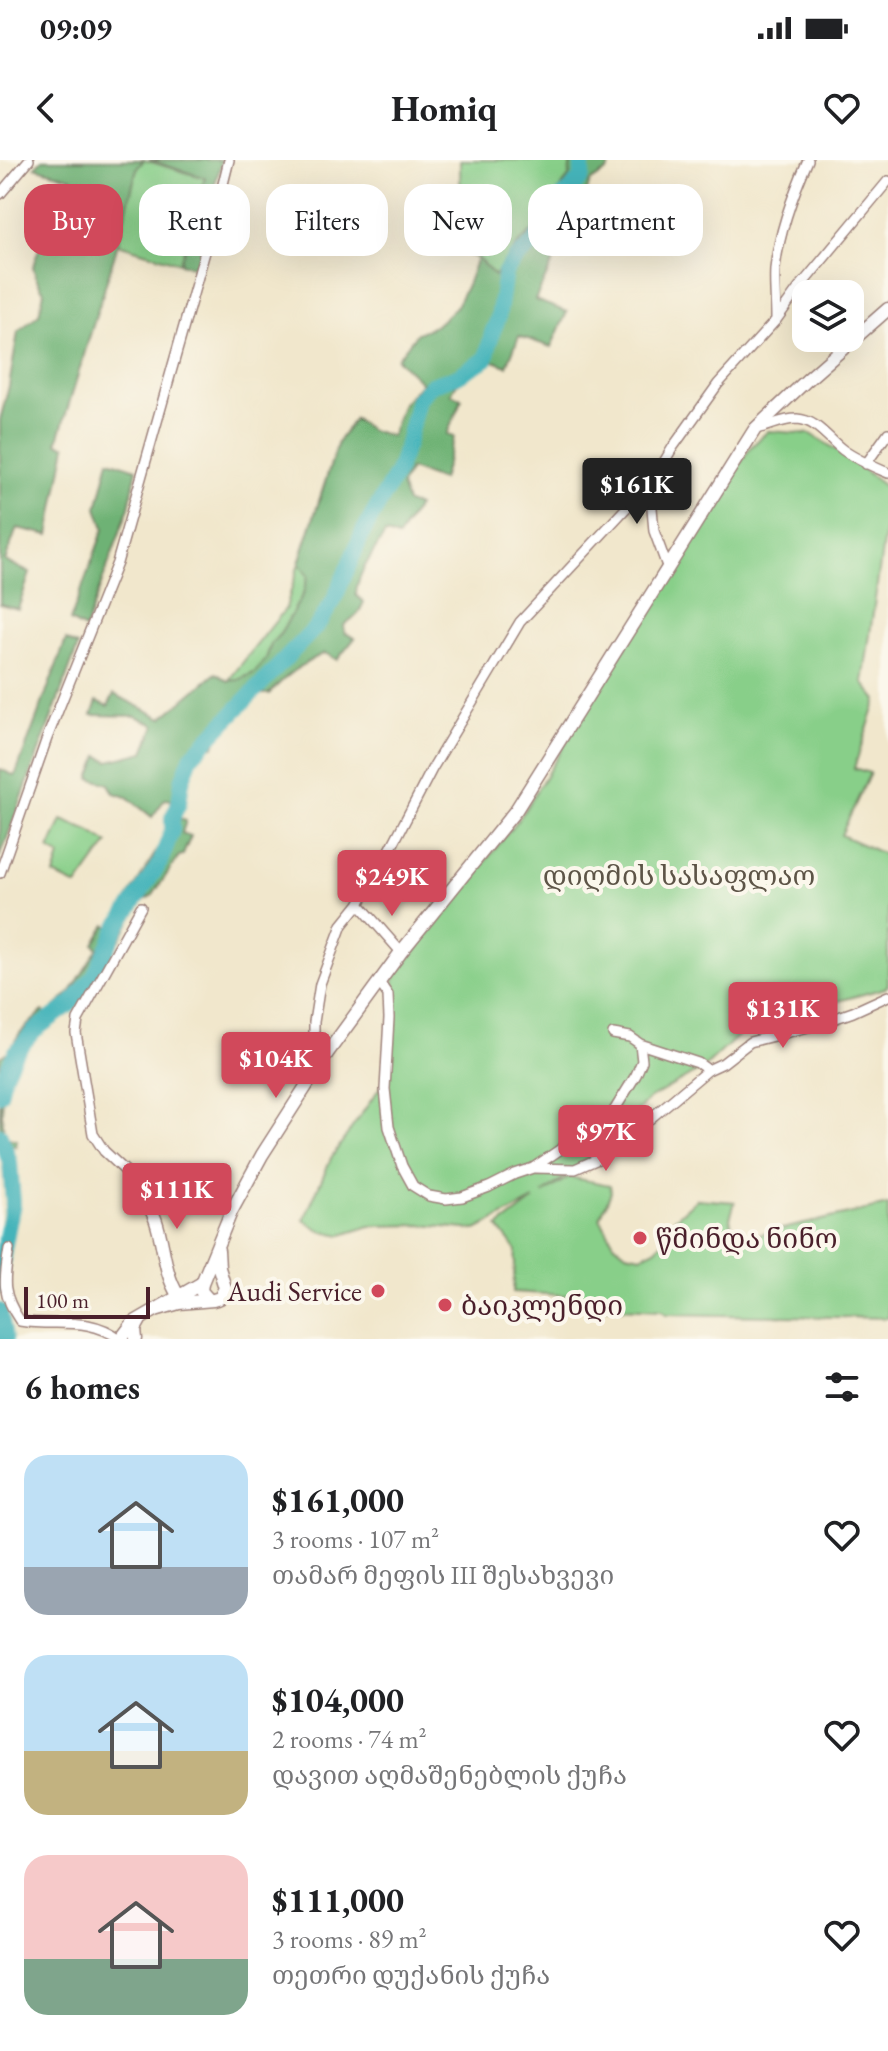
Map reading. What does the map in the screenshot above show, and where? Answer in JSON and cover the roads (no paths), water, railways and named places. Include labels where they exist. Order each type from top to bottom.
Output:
[{"type":"street","points":[[0,194],[29,160]]},
{"type":"street","points":[[0,873],[47,738],[117,563],[229,160]]},
{"type":"street","points":[[776,320],[775,270],[782,235],[796,187],[808,160]]},
{"type":"street","points":[[328,1052],[318,1045],[314,1035],[320,984],[342,925],[359,904],[432,769],[520,622],[655,477],[718,384],[776,320],[888,181]]},
{"type":"street","points":[[209,1300],[203,1295],[203,1281],[231,1212],[262,1155],[328,1052],[401,952],[516,810],[755,429],[888,309]]},
{"type":"street","points":[[755,429],[781,420],[810,421],[842,449],[888,473]]},
{"type":"street","points":[[866,464],[888,433]]},
{"type":"street","points":[[655,477],[652,508],[654,531],[668,569]]},
{"type":"street","points":[[359,904],[401,952]]},
{"type":"street","points":[[141,907],[78,1020],[76,1033],[93,1134],[104,1151],[133,1178],[146,1201],[157,1222],[169,1275],[178,1295]]},
{"type":"street","points":[[379,982],[388,995],[385,1089],[389,1127],[402,1166],[413,1186],[429,1196],[446,1199],[462,1197],[533,1168],[612,1114],[642,1061],[640,1044]]},
{"type":"street","points":[[533,1168],[575,1169],[598,1159],[708,1070],[723,1063],[750,1042],[816,1025],[888,996]]},
{"type":"street","points":[[613,1034],[630,1037],[640,1044],[698,1063],[708,1070]]},
{"type":"street","points":[[155,1310],[179,1303],[217,1299],[223,1295],[225,1288],[218,1257],[219,1243]]},
{"type":"street","points":[[9,1249],[4,1287],[20,1321],[86,1323],[120,1339],[130,1325],[178,1295],[212,1276],[222,1280]]},
{"type":"street","points":[[136,1339],[135,1329],[142,1317]]},
{"type":"waterway","points":[[0,1094],[4,1076],[15,1053],[34,1031],[72,1003],[94,976],[117,928],[160,863],[191,757],[317,626],[333,602],[363,532],[397,472],[418,399],[431,385],[457,376],[486,359],[498,319],[505,272],[532,245],[545,228],[559,199],[582,176],[582,160]]},
{"type":"waterway","points":[[0,1135],[10,1162],[13,1203],[0,1285]]},
{"type":"waterway","points":[[0,1311],[5,1339]]},
{"type":"place","name":"წმინდა ნინო","points":[[640,1238]]},
{"type":"place","name":"Audi Service","points":[[378,1291]]},
{"type":"place","name":"ბაიკლენდი","points":[[445,1305]]},
{"type":"park label","name":"დიღმის სასაფლაო","points":[[679,875]]}]
